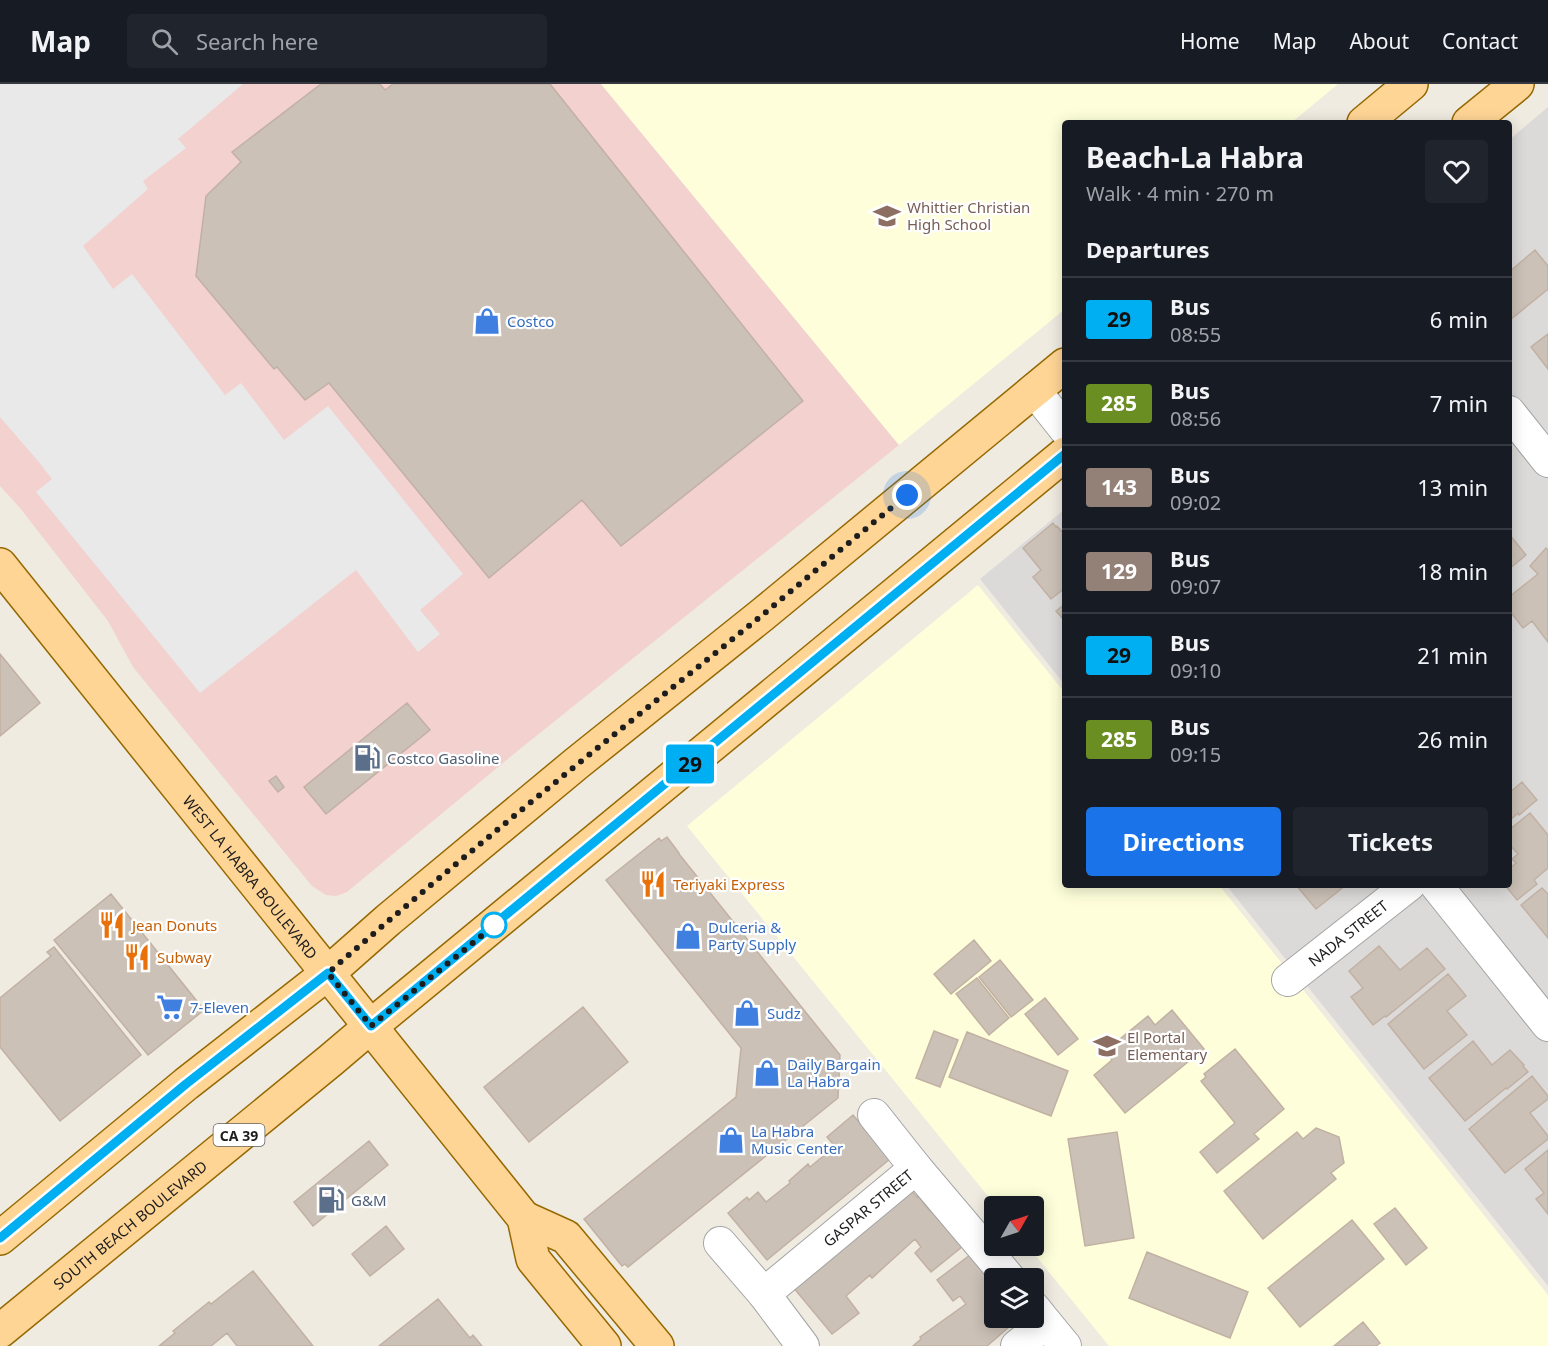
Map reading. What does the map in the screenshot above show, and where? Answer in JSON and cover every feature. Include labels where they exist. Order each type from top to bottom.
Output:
[{"type":"main road","points":[[1368,120],[1411,84]]},
{"type":"main road","points":[[1473,120],[1516,84]]},
{"type":"main road","points":[[0,1238],[186,1084],[328,973],[559,778],[762,615],[1062,367]]},
{"type":"main road","name":"CA 39","points":[[371,1026],[1062,456]]},
{"type":"main road","name":"WEST LA HABRA BOULEVARD","points":[[0,565],[524,1218],[533,1259],[604,1346]]},
{"type":"main road","name":"SOUTH BEACH BOULEVARD","points":[[0,1331],[371,1026]]},
{"type":"main road","name":"WEST LA HABRA BOULEVARD","points":[[524,1218],[566,1237],[657,1346]]},
{"type":"street","points":[[1034,390],[1062,425]]},
{"type":"street","points":[[1512,416],[1548,461]]},
{"type":"street","name":"NADA STREET","points":[[1288,980],[1404,888]]},
{"type":"street","points":[[1438,888],[1548,1025]]},
{"type":"street","points":[[874,1115],[916,1168]]},
{"type":"street","name":"GASPAR STREET","points":[[764,1294],[916,1168],[1001,1268]]},
{"type":"street","points":[[720,1243],[764,1294],[803,1346]]},
{"type":"street","points":[[1017,1346],[1048,1325]]},
{"type":"shaded area","points":[[0,84],[601,84],[899,445],[515,753],[347,892],[336,896],[326,895],[312,886],[133,667],[108,621],[20,508],[0,486]]},
{"type":"shaded area","points":[[0,84],[243,84],[178,139],[186,148],[143,181],[148,189],[83,246],[113,289],[132,274],[225,395],[241,383],[284,440],[328,406],[463,574],[420,610],[440,634],[418,652],[356,570],[200,693],[36,492],[52,479],[0,417]]},
{"type":"shaded area","name":"Whittier Christian High School","points":[[601,84],[1338,84],[1295,120],[1062,120],[1062,311],[899,445]]},
{"type":"shaded area","points":[[1548,107],[1548,1286],[1228,888],[1512,888],[1512,137]]},
{"type":"shaded area","points":[[1062,511],[1062,681],[980,579]]},
{"type":"shaded area","name":"El Portal Elementary","points":[[978,585],[1062,689],[1062,888],[1221,888],[1548,1295],[1548,1346],[1109,1346],[1036,1256],[1044,1256],[1044,1196],[988,1196],[687,826]]},
{"type":"building","name":"Costco","points":[[321,84],[380,84],[385,90],[393,84],[550,84],[803,401],[621,546],[582,500],[489,578],[329,383],[305,400],[277,367],[274,369],[196,276],[206,196],[241,162],[232,152]]},
{"type":"building","points":[[1535,250],[1548,266],[1548,289],[1512,318],[1512,269]]},
{"type":"building","points":[[1548,334],[1548,369],[1531,347]]},
{"type":"building","points":[[1053,523],[1062,532],[1062,590],[1051,599],[1033,577],[1041,570],[1023,548]]},
{"type":"building","points":[[1512,538],[1526,555],[1512,567]]},
{"type":"building","points":[[1546,548],[1548,550],[1548,642],[1532,621],[1523,628],[1512,614],[1512,595],[1538,574],[1530,566]]},
{"type":"building","points":[[1062,606],[1062,618],[1056,611]]},
{"type":"building","points":[[0,654],[40,703],[0,736]]},
{"type":"building","name":"Costco Gasoline","points":[[407,703],[430,730],[326,814],[304,787]]},
{"type":"building","points":[[276,776],[284,787],[278,792],[269,781]]},
{"type":"building","points":[[1522,782],[1537,800],[1512,818],[1512,790]]},
{"type":"building","points":[[1530,813],[1548,835],[1548,868],[1534,880],[1537,884],[1517,900],[1507,888],[1512,888],[1512,866],[1516,863],[1512,859],[1518,854],[1512,847],[1512,828]]},
{"type":"building","points":[[667,837],[840,1055],[838,1098],[628,1267],[625,1264],[622,1266],[584,1219],[736,1097],[741,1048],[606,880],[659,838],[661,841]]},
{"type":"building","points":[[1298,888],[1342,888],[1316,909]]},
{"type":"building","points":[[1542,888],[1548,894],[1548,938],[1521,905]]},
{"type":"building","points":[[111,894],[204,1010],[148,1055],[54,940]]},
{"type":"building","points":[[974,940],[991,961],[951,994],[934,974]]},
{"type":"building","points":[[1379,946],[1400,970],[1427,948],[1445,969],[1373,1025],[1351,997],[1363,988],[1349,971]]},
{"type":"building","points":[[54,947],[141,1055],[60,1121],[0,1047],[0,998],[51,956],[47,952]]},
{"type":"building","points":[[1000,960],[1033,1000],[1011,1017],[979,977]]},
{"type":"building","points":[[1448,974],[1466,996],[1447,1011],[1467,1035],[1424,1069],[1388,1024]]},
{"type":"building","points":[[977,978],[1009,1018],[989,1035],[956,994]]},
{"type":"building","points":[[1045,998],[1078,1039],[1058,1055],[1025,1014]]},
{"type":"building","points":[[583,1007],[628,1062],[529,1142],[484,1087]]},
{"type":"building","points":[[1172,1010],[1204,1049],[1125,1113],[1094,1075],[1112,1060],[1105,1051],[1148,1016],[1155,1025]]},
{"type":"building","points":[[934,1031],[958,1040],[940,1087],[916,1078]]},
{"type":"building","points":[[967,1032],[1068,1071],[1051,1116],[949,1077]]},
{"type":"building","points":[[1473,1041],[1492,1065],[1510,1050],[1528,1072],[1465,1121],[1429,1078]]},
{"type":"building","points":[[1235,1049],[1284,1109],[1254,1134],[1259,1139],[1217,1173],[1200,1152],[1235,1123],[1201,1081],[1206,1077],[1204,1074]]},
{"type":"building","points":[[1532,1076],[1548,1099],[1530,1113],[1548,1139],[1505,1173],[1469,1129]]},
{"type":"building","points":[[853,1115],[890,1159],[767,1260],[728,1213],[747,1197],[749,1200],[758,1192],[766,1202],[790,1183],[789,1181],[808,1164],[810,1167],[832,1149],[834,1145],[827,1137]]},
{"type":"building","points":[[1316,1128],[1339,1137],[1344,1163],[1331,1173],[1336,1179],[1263,1239],[1224,1191],[1297,1132],[1303,1139]]},
{"type":"building","points":[[1117,1132],[1134,1238],[1085,1246],[1068,1139]]},
{"type":"building","points":[[369,1141],[388,1165],[313,1226],[294,1202]]},
{"type":"building","points":[[1548,1150],[1548,1214],[1536,1199],[1544,1193],[1525,1169]]},
{"type":"building","points":[[908,1187],[930,1211],[936,1207],[963,1246],[931,1272],[915,1253],[921,1247],[915,1239],[872,1278],[870,1275],[846,1296],[859,1313],[832,1334],[793,1287]]},
{"type":"building","points":[[1395,1208],[1427,1248],[1406,1265],[1374,1224]]},
{"type":"building","points":[[1352,1220],[1384,1259],[1300,1327],[1268,1288]]},
{"type":"building","points":[[386,1226],[404,1249],[370,1276],[352,1254]]},
{"type":"building","points":[[1147,1252],[1248,1292],[1230,1338],[1129,1298]]},
{"type":"building","points":[[970,1255],[984,1270],[984,1328],[1008,1328],[987,1346],[913,1346],[921,1339],[920,1337],[966,1304],[960,1296],[953,1301],[937,1280]]},
{"type":"building","points":[[253,1271],[313,1346],[237,1346],[227,1333],[211,1346],[159,1346],[175,1333],[173,1331],[209,1302],[211,1304]]},
{"type":"building","points":[[438,1299],[470,1338],[473,1335],[482,1346],[379,1346]]},
{"type":"building","points":[[1363,1322],[1380,1343],[1376,1346],[1334,1346]]},
{"type":"bus line","name":"29","points":[[0,1238],[186,1084],[328,973],[371,1026],[1062,456]]},
{"type":"place","name":"Whittier Christian High School","points":[[887,216]]},
{"type":"place","name":"Costco","points":[[487,321]]},
{"type":"place","name":"Costco Gasoline","points":[[367,758]]},
{"type":"place","name":"Teriyaki Express","points":[[653,884]]},
{"type":"place","name":"Jean Donuts","points":[[112,925]]},
{"type":"place","name":"Dulceria & Party Supply","points":[[688,936]]},
{"type":"place","name":"Subway","points":[[137,957]]},
{"type":"place","name":"7-Eleven","points":[[170,1007]]},
{"type":"place","name":"Sudz","points":[[747,1013]]},
{"type":"place","name":"El Portal Elementary","points":[[1107,1046]]},
{"type":"place","name":"Daily Bargain La Habra","points":[[767,1073]]},
{"type":"place","name":"La Habra Music Center","points":[[731,1140]]},
{"type":"place","name":"G&M","points":[[331,1200]]},
{"type":"route","points":[[494,925],[496,924],[371,1026],[328,973],[388,920],[907,495]]}]
